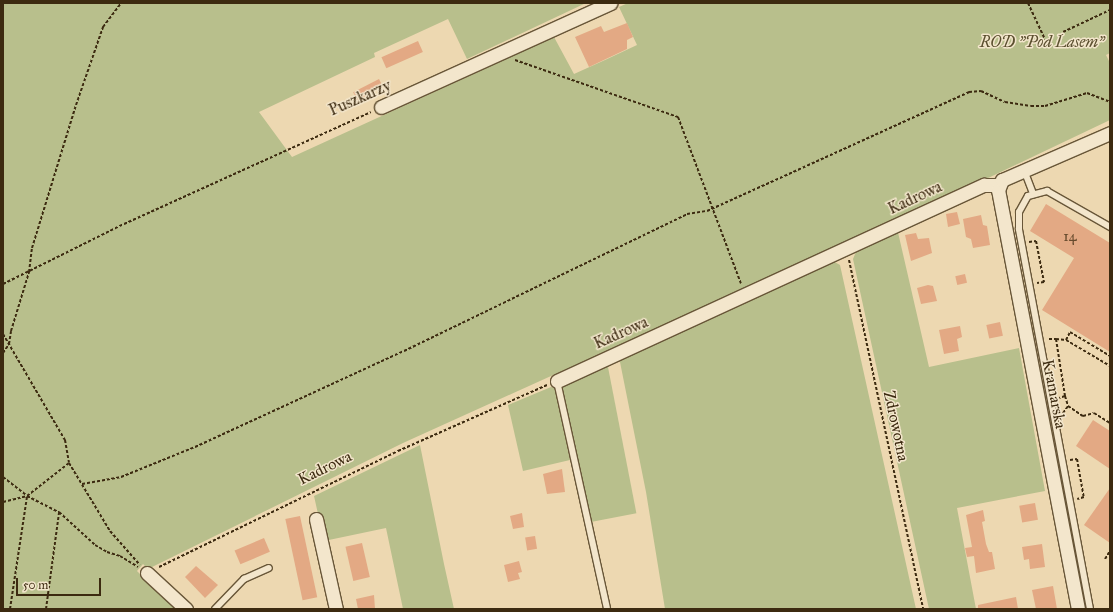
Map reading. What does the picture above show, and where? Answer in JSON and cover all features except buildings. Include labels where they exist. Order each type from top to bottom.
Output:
[{"type":"street","name":"Puszkarzy","points":[[381,107],[610,3]]},
{"type":"street","name":"Kadrowa","points":[[557,381],[746,296],[846,248],[984,185],[998,185],[1002,180],[1110,133]]},
{"type":"street","name":"Kramarska","points":[[998,185],[997,194],[1078,609]]},
{"type":"street","points":[[316,519],[336,609]]},
{"type":"street","points":[[147,573],[186,609]]},
{"type":"lane","points":[[1024,170],[1033,194]]},
{"type":"lane","points":[[1090,609],[1019,229],[1021,207],[1028,196],[1047,191],[1054,193],[1110,227]]},
{"type":"lane","points":[[557,381],[607,608]]},
{"type":"lane","points":[[215,609],[244,579],[269,568]]},
{"type":"path","points":[[3,353],[9,344],[11,331],[29,272],[32,248],[79,98],[103,27],[121,3]]},
{"type":"path","points":[[1028,3],[1045,39]]},
{"type":"path","points":[[1063,32],[1110,10]]},
{"type":"path","points":[[497,54],[678,117],[746,296]]},
{"type":"path","points":[[82,484],[121,477],[195,447],[404,351],[687,214],[712,209],[969,92],[981,90],[1005,102],[1031,106],[1045,106],[1087,94],[1110,102]]},
{"type":"path","name":"Puszkarzy","points":[[3,284],[124,224],[381,107]]},
{"type":"path","points":[[1026,234],[1027,242],[1036,241],[1044,282],[1035,283],[1036,289]]},
{"type":"path","name":"Zdrowotna","points":[[846,248],[923,609]]},
{"type":"path","points":[[1066,340],[1070,332],[1110,356]]},
{"type":"path","points":[[3,334],[65,440],[69,463],[110,531],[147,573]]},
{"type":"path","points":[[1046,337],[1066,340],[1110,366]]},
{"type":"path","points":[[1056,338],[1065,396],[1068,406],[1083,416],[1094,413],[1110,423]]},
{"type":"path","name":"Kadrowa","points":[[147,573],[398,451],[557,381]]},
{"type":"path","points":[[1058,401],[1065,396]]},
{"type":"path","points":[[1064,411],[1068,406]]},
{"type":"path","points":[[1059,408],[1061,416]]},
{"type":"path","points":[[1068,453],[1069,460],[1077,459],[1084,498],[1076,500],[1076,504]]},
{"type":"path","points":[[3,502],[27,496],[69,463]]},
{"type":"path","points":[[3,477],[27,496],[59,512],[96,545],[107,552],[120,556],[147,573]]},
{"type":"path","points":[[10,609],[27,496]]},
{"type":"path","points":[[46,609],[59,512]]},
{"type":"path","points":[[1105,559],[1110,551]]},
{"type":"green space","name":"ROD \"Pod Lasem\"","points":[[3,3],[586,3],[467,59],[448,19],[374,53],[375,57],[259,112],[292,157],[554,37],[574,74],[605,60],[637,45],[619,7],[628,3],[1110,3],[1110,53],[1106,55],[1110,63],[1110,120],[986,179],[403,443],[148,569],[143,564],[137,571],[175,609],[3,609]]},
{"type":"green space","points":[[897,228],[929,367],[1019,348],[1045,491],[957,508],[976,609],[929,609],[853,259],[858,247]]},
{"type":"green space","points":[[831,260],[840,265],[916,609],[665,609],[646,492],[619,357]]},
{"type":"green space","points":[[607,362],[636,513],[588,523],[559,371]]},
{"type":"green space","points":[[551,387],[555,388],[570,460],[523,471],[508,405]]},
{"type":"green space","points":[[420,445],[454,609],[403,609],[386,528],[324,541],[314,496]]}]
